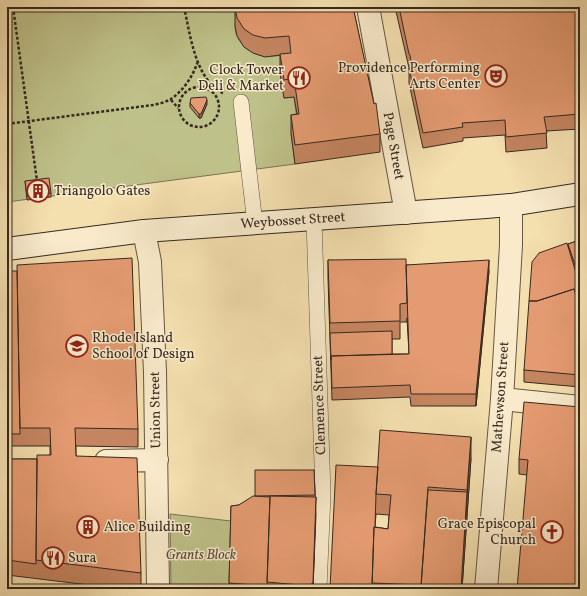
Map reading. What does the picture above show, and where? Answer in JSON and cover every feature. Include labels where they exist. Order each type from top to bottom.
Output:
[{"type":"street","name":"Page Street","points":[[368,7],[406,213]]},
{"type":"street","name":"Weybosset Street","points":[[7,249],[144,231],[511,205],[580,194]]},
{"type":"street","name":"Mathewson Street","points":[[486,589],[502,399],[511,245],[511,205]]},
{"type":"street","name":"Union Street","points":[[144,231],[150,262],[155,372],[158,589]]},
{"type":"street","points":[[502,399],[580,407]]},
{"type":"street","points":[[83,461],[157,460]]},
{"type":"lane","points":[[240,102],[255,224]]},
{"type":"lane","name":"Clemence Street","points":[[314,220],[323,494],[319,589]]},
{"type":"path","points":[[13,7],[38,184]]},
{"type":"path","points":[[184,7],[195,55],[206,77],[216,90],[240,102]]},
{"type":"path","points":[[7,124],[153,105],[170,100],[190,80],[198,61]]},
{"type":"path","points":[[170,100],[178,108],[180,115],[188,125],[200,128],[207,126],[216,117],[219,104],[217,98],[212,92],[200,87],[193,88],[182,95],[178,108]]},
{"type":"path","points":[[212,92],[216,90]]},
{"type":"green space","points":[[7,7],[238,7],[235,24],[236,32],[241,43],[245,47],[255,54],[260,55],[272,56],[289,54],[284,98],[294,97],[299,132],[291,134],[295,164],[7,202]]},
{"type":"green space","name":"Grants Block","points":[[170,514],[231,521],[230,589],[171,589]]},
{"type":"building","points":[[235,7],[353,7],[374,104],[376,103],[380,134],[295,145],[291,115],[299,114],[294,78],[284,80],[280,54],[291,53],[289,36],[265,38],[253,35],[244,29],[237,18]]},
{"type":"building","name":"Providence Performing Arts Center","points":[[399,7],[580,7],[580,114],[544,117],[547,133],[506,137],[505,120],[462,123],[463,127],[423,133],[409,68],[412,68],[410,55]]},
{"type":"building","points":[[206,97],[207,100],[201,114],[199,114],[190,103],[191,98]]},
{"type":"building","name":"Triangolo Gates","points":[[49,178],[51,193],[27,196],[25,181]]},
{"type":"building","points":[[580,240],[580,280],[568,244]]},
{"type":"building","points":[[567,243],[580,290],[575,292],[574,289],[537,301],[529,301],[532,262],[539,253]]},
{"type":"building","points":[[132,258],[138,429],[75,428],[76,456],[137,458],[141,573],[36,560],[37,455],[51,455],[50,428],[20,428],[17,265]]},
{"type":"building","points":[[406,259],[407,303],[400,304],[400,321],[330,323],[328,260]]},
{"type":"building","points":[[489,260],[476,394],[411,394],[410,385],[332,388],[331,356],[409,354],[406,265]]},
{"type":"building","points":[[7,271],[17,271],[20,434],[7,434]]},
{"type":"building","points":[[574,289],[580,308],[580,375],[524,370],[529,301],[537,301]]},
{"type":"building","points":[[392,331],[392,354],[331,356],[331,360],[330,333]]},
{"type":"building","name":"Grace Episcopal Church","points":[[524,402],[580,407],[580,589],[517,589],[528,460],[519,459]]},
{"type":"building","points":[[380,430],[471,437],[467,490],[428,487],[421,585],[372,583],[374,527],[388,529],[391,495],[376,494]]},
{"type":"building","points":[[7,459],[37,459],[36,564],[7,560]]},
{"type":"building","points":[[336,465],[378,467],[372,589],[330,589]]},
{"type":"building","points":[[255,470],[314,470],[315,495],[255,496]]},
{"type":"building","points":[[428,490],[467,492],[461,589],[421,588]]},
{"type":"building","points":[[253,496],[270,497],[267,586],[229,583],[231,506],[239,505]]},
{"type":"building","points":[[270,496],[316,497],[313,582],[310,586],[267,582]]},
{"type":"place","name":"Providence Performing Arts Center","points":[[496,76]]},
{"type":"place","name":"Clock Tower Deli & Market","points":[[299,78]]},
{"type":"place","name":"Triangolo Gates","points":[[38,191]]},
{"type":"place","name":"Rhode Island School of Design","points":[[77,346]]},
{"type":"place","name":"Alice Building","points":[[88,527]]},
{"type":"place","name":"Grace Episcopal Church","points":[[552,532]]},
{"type":"place","name":"Sura","points":[[53,558]]}]
